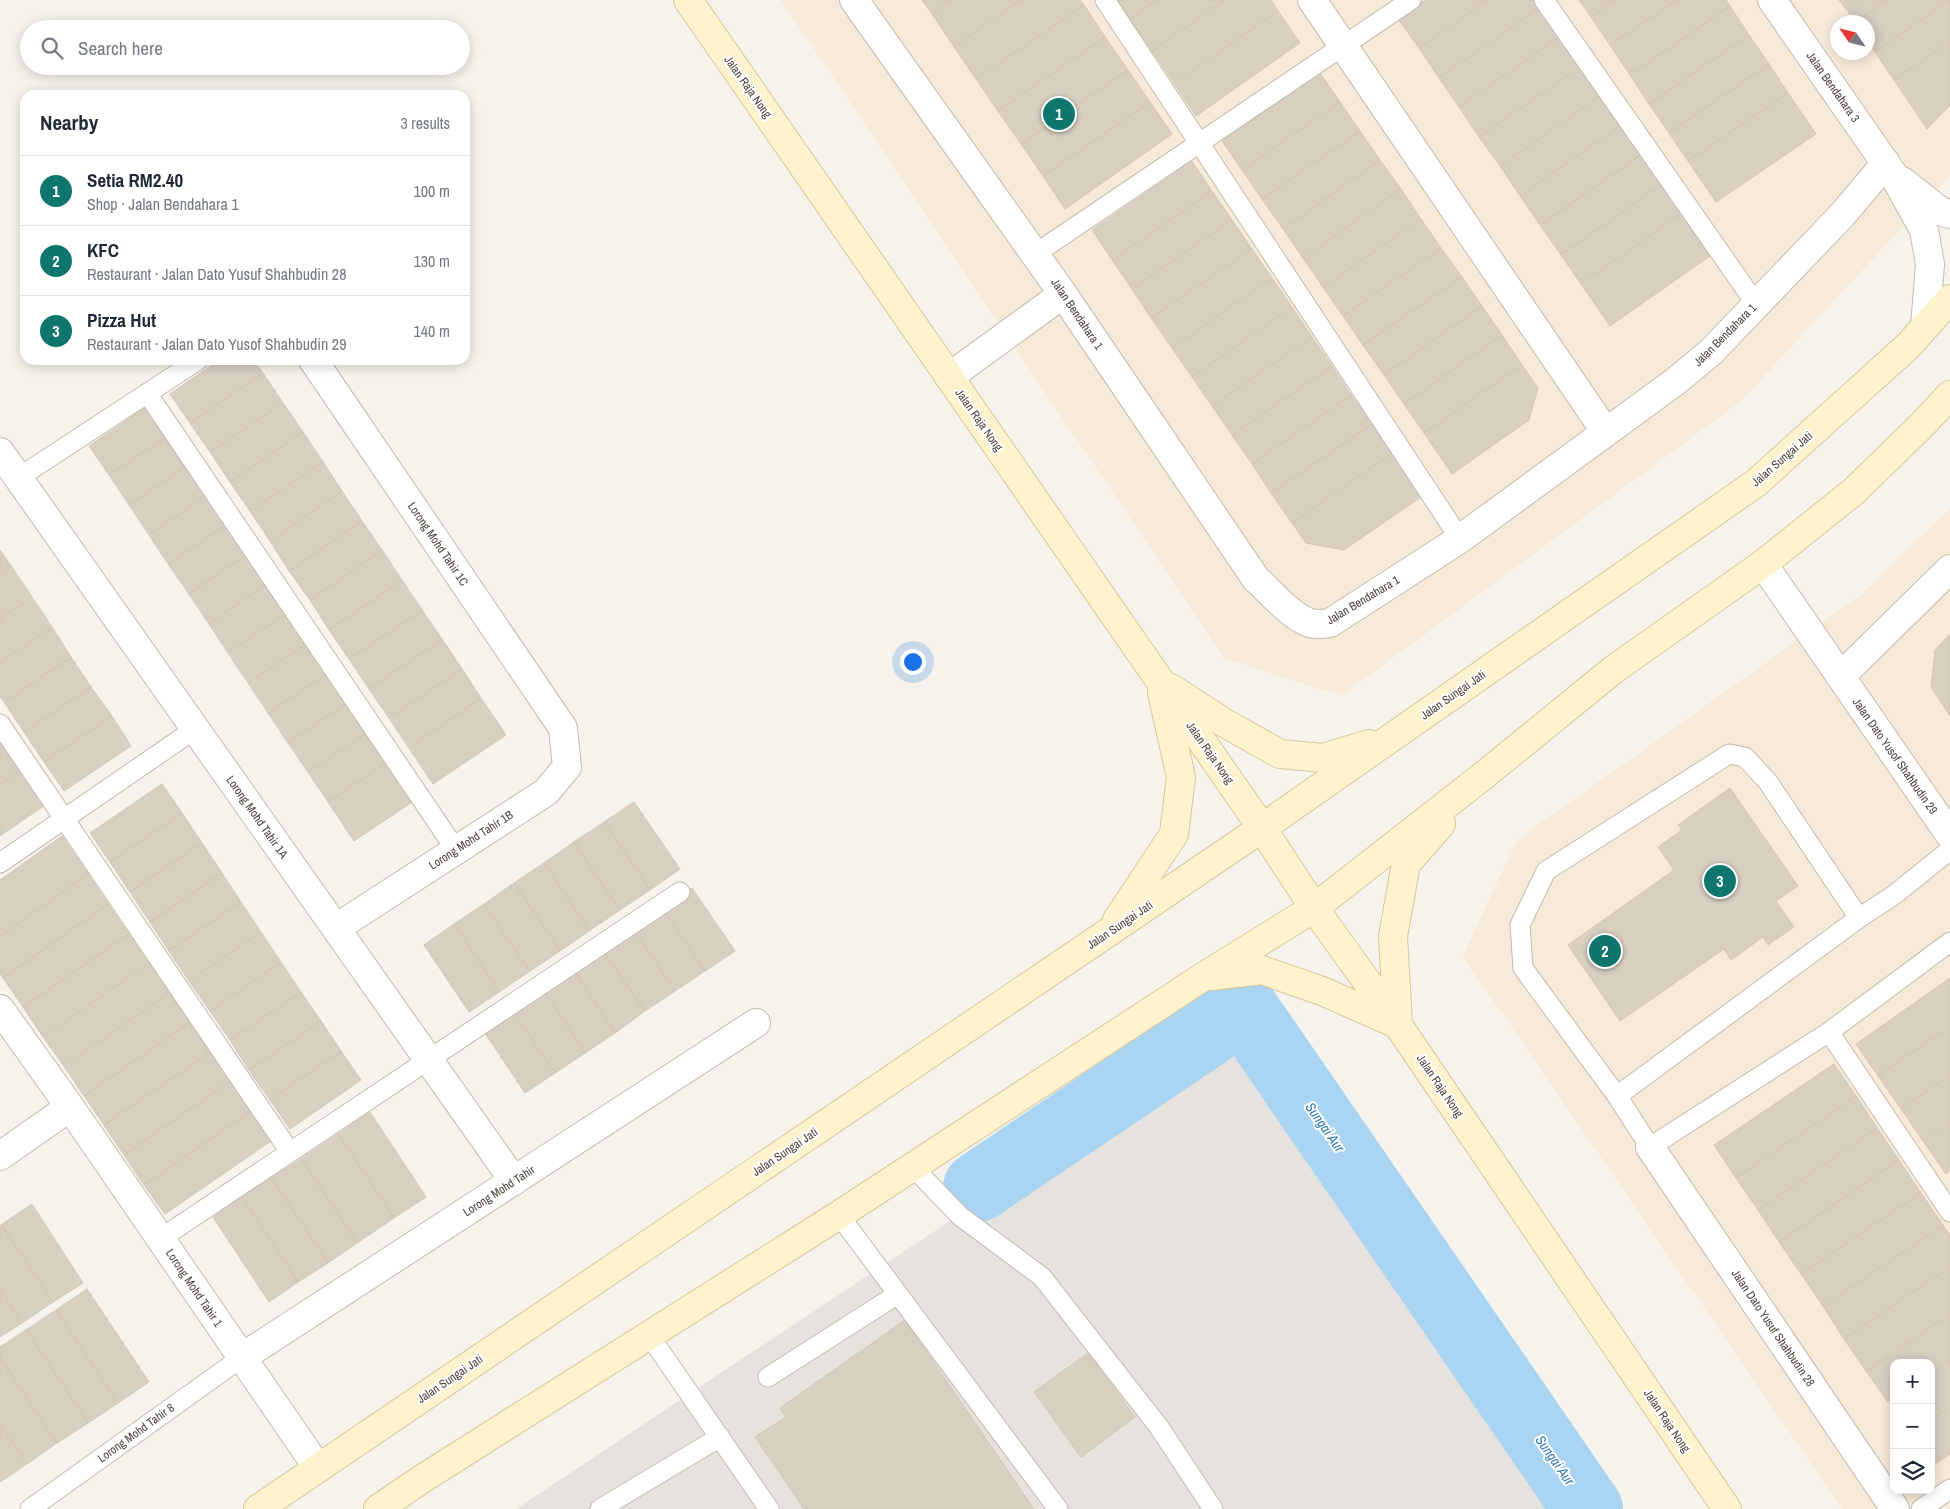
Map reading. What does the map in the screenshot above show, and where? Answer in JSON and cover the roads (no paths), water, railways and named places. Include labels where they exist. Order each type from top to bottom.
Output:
[{"type":"main road","name":"Jalan Raja Nong","points":[[688,0],[1262,828],[1314,908],[1398,1025],[1727,1509]]},
{"type":"main road","name":"Jalan Sungai Jati","points":[[258,1509],[1262,828],[1756,483],[1908,346],[1950,299]]},
{"type":"main road","points":[[378,1509],[839,1215],[1203,977],[1314,908],[1483,776],[1613,670],[1764,564],[1853,492],[1950,395]]},
{"type":"main road","points":[[1159,680],[1223,722],[1280,754],[1323,758],[1395,736]]},
{"type":"main road","points":[[1109,932],[1174,834],[1180,777],[1159,680]]},
{"type":"main road","points":[[1203,977],[1262,970],[1322,990],[1398,1025],[1393,936],[1406,864],[1483,776]]},
{"type":"street","name":"Jalan Bendahara 1","points":[[854,0],[1063,294],[1256,579],[1291,611],[1304,620],[1319,625],[1330,623],[1460,539],[1605,431],[1676,381],[1710,352],[1843,214],[1890,169]]},
{"type":"street","points":[[1312,0],[1605,431]]},
{"type":"street","name":"Jalan Bendahara 3","points":[[1772,0],[1890,169],[1924,230],[1930,264],[1925,327]]},
{"type":"street","name":"Jalan Bendahara 3","points":[[1890,169],[1940,211],[1950,214]]},
{"type":"street","points":[[949,377],[1063,294]]},
{"type":"street","name":"Lorong Mohd Tahir 1C","points":[[316,365],[563,728]]},
{"type":"street","name":"Lorong Mohd Tahir 1A","points":[[0,452],[514,1181]]},
{"type":"street","name":"Jalan Dato Yusof Shahbudin 29","points":[[1764,564],[1950,835]]},
{"type":"street","points":[[1841,676],[1950,569]]},
{"type":"street","name":"Lorong Mohd Tahir 1B","points":[[336,928],[546,792],[567,767],[563,728]]},
{"type":"street","name":"Lorong Mohd Tahir 1","points":[[0,1009],[70,1107],[318,1468]]},
{"type":"street","name":"Lorong Mohd Tahir","points":[[242,1358],[756,1023]]},
{"type":"street","points":[[0,1156],[70,1107]]},
{"type":"street","name":"Jalan Dato Yusuf Shahbudin 28","points":[[1650,1148],[1895,1509]]},
{"type":"lane","points":[[1104,0],[1460,539]]},
{"type":"lane","points":[[1035,254],[1411,0]]},
{"type":"lane","points":[[1544,0],[1756,304]]},
{"type":"lane","points":[[18,478],[190,365]]},
{"type":"lane","points":[[147,393],[456,850]]},
{"type":"lane","points":[[0,724],[290,1152]]},
{"type":"lane","points":[[0,863],[196,729]]},
{"type":"lane","points":[[1859,918],[1768,782],[1746,757],[1729,754],[1546,871],[1520,925],[1524,968],[1617,1096],[1650,1148],[1830,1032],[1950,942]]},
{"type":"lane","points":[[1617,1096],[1859,918],[1894,895],[1950,850]]},
{"type":"lane","points":[[160,1238],[680,892]]},
{"type":"lane","points":[[1830,1032],[1950,1212]]},
{"type":"lane","points":[[912,1166],[960,1216],[1042,1277],[1159,1427],[1213,1509]]},
{"type":"lane","points":[[839,1215],[1058,1509]]},
{"type":"lane","points":[[768,1377],[898,1294]]},
{"type":"lane","points":[[649,1335],[769,1509]]},
{"type":"lane","name":"Lorong Mohd Tahir 8","points":[[30,1509],[242,1358]]},
{"type":"lane","points":[[600,1509],[720,1437]]},
{"type":"lane","points":[[1921,1509],[1950,1489]]},
{"type":"waterway","name":"Sungai Aur","points":[[978,1187],[1243,1008],[1588,1509]]},
{"type":"place","name":"Setia RM2.40","points":[[1059,114]]},
{"type":"place","name":"Pizza Hut","points":[[1720,881]]},
{"type":"place","name":"KFC","points":[[1605,951]]}]
